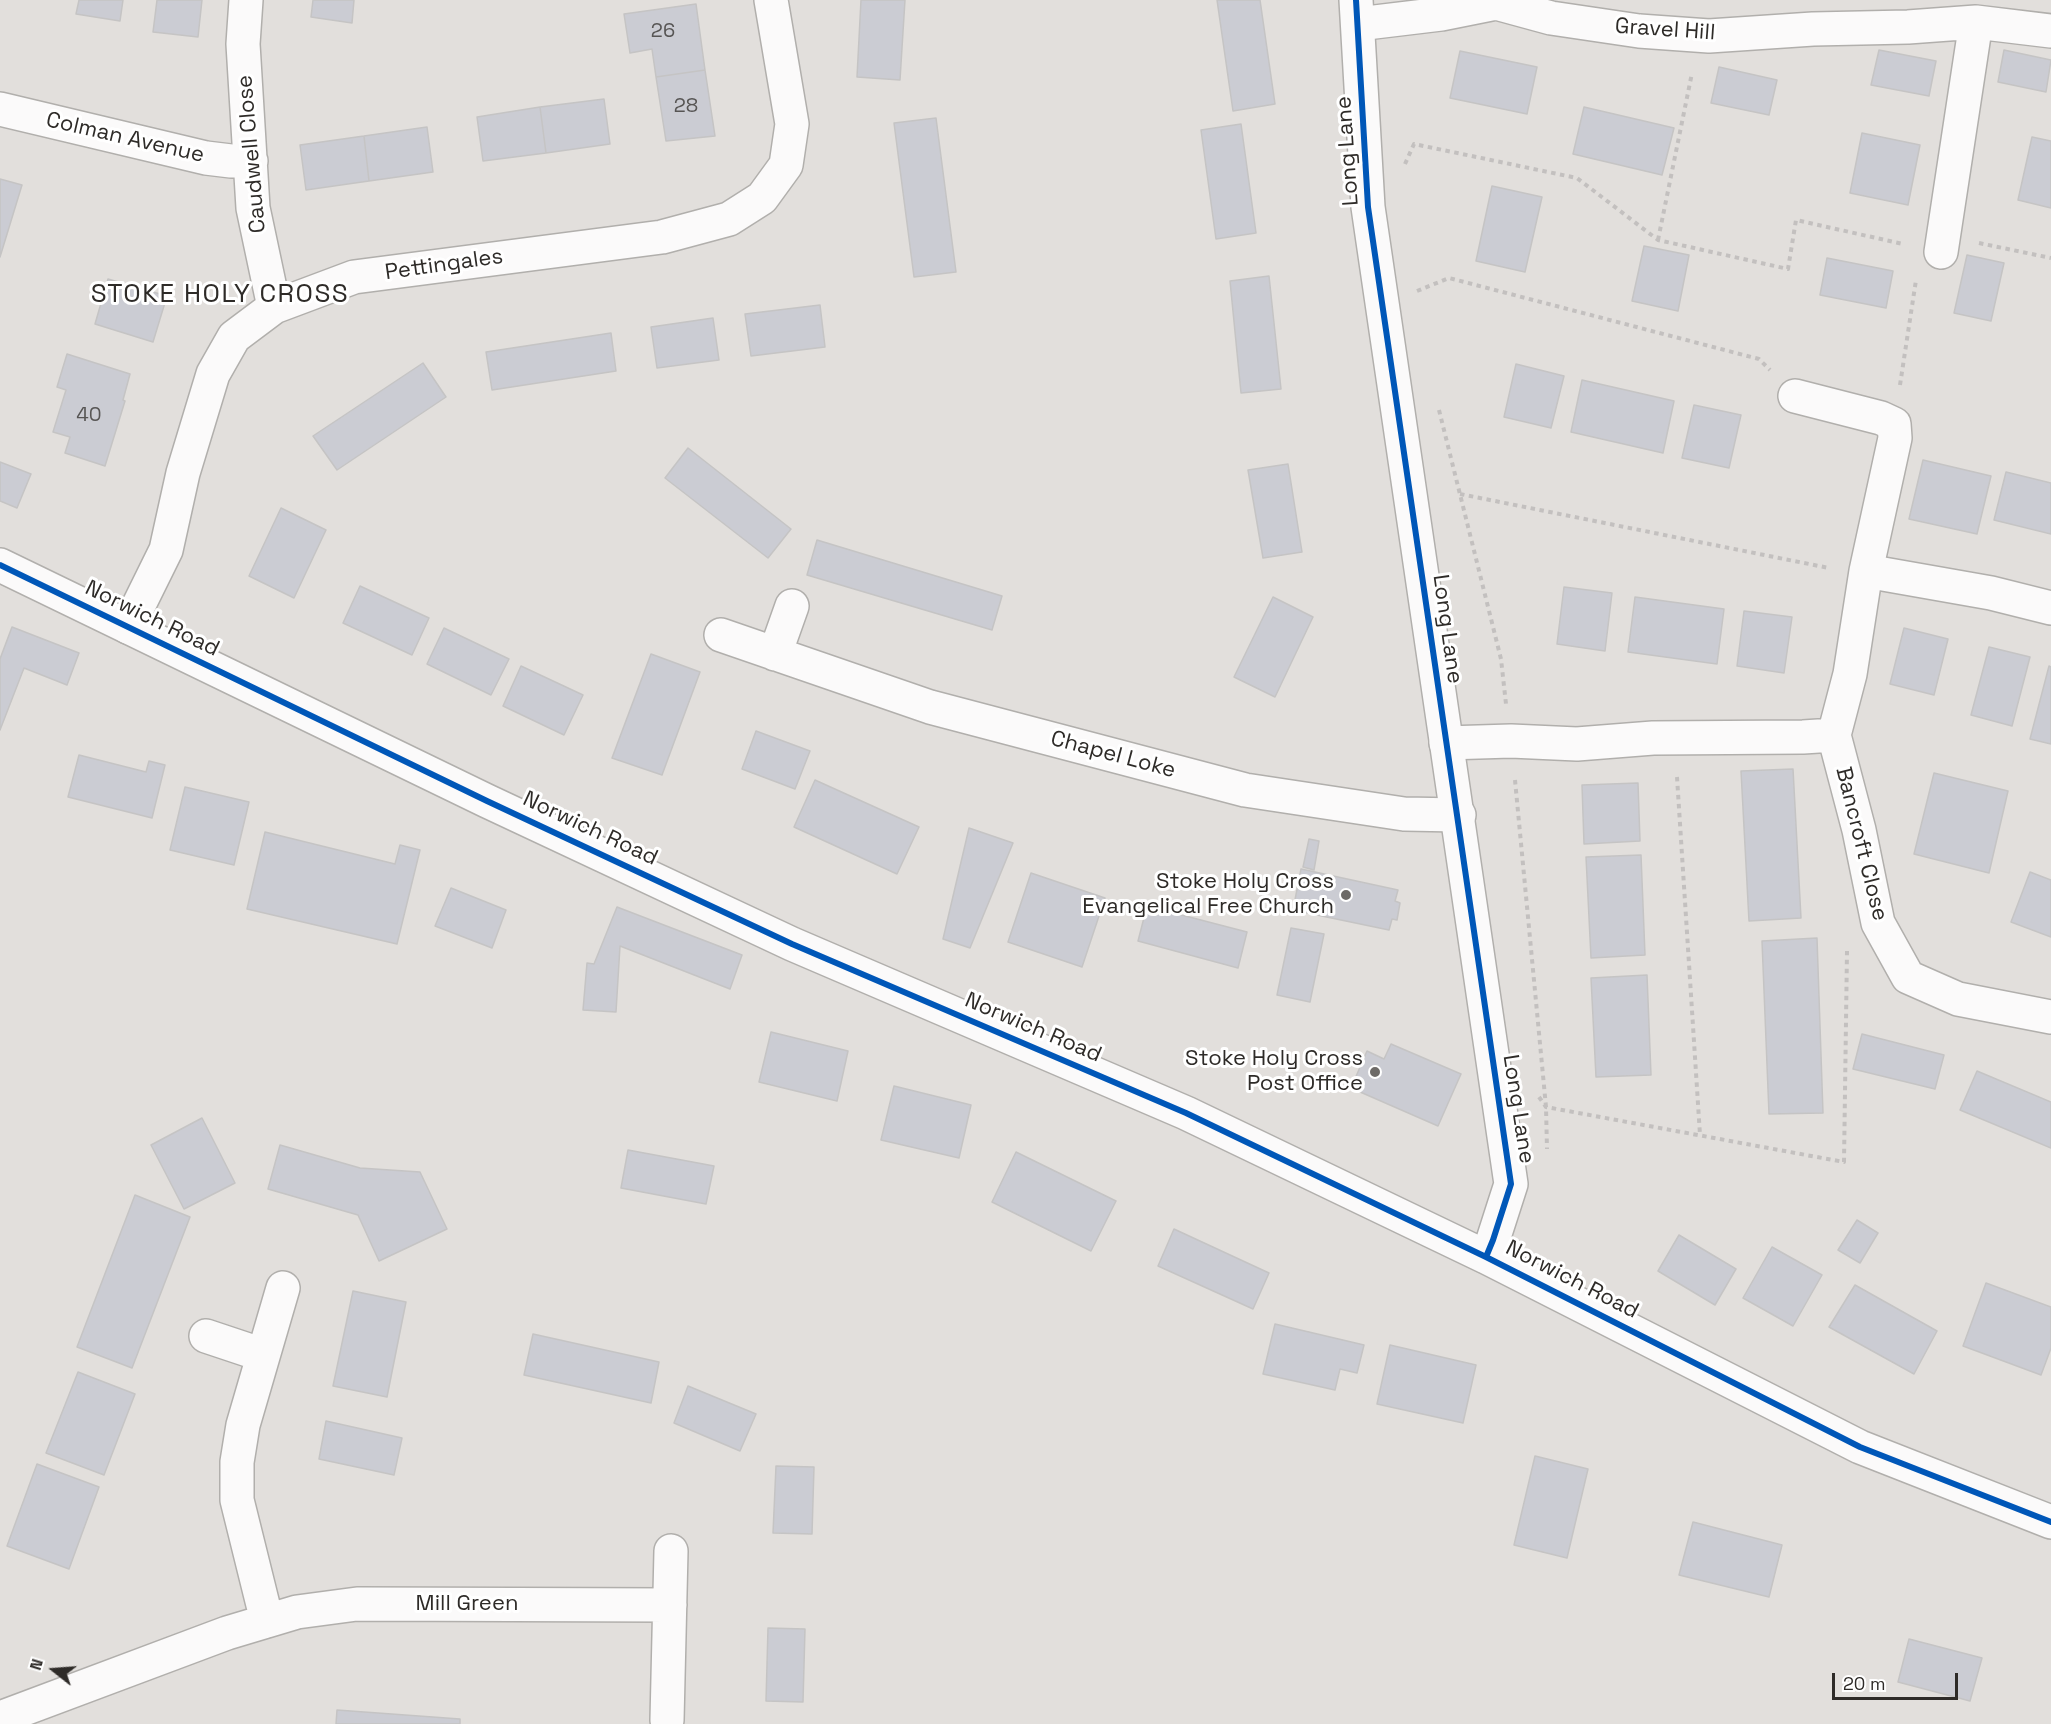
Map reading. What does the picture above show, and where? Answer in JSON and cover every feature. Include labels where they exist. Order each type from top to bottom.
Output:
[{"type":"street","name":"Caudwell Close","points":[[246,0],[243,44],[253,208],[274,307]]},
{"type":"street","name":"Pettingales","points":[[128,627],[166,550],[183,473],[213,374],[234,337],[274,307],[354,277],[662,237],[729,219],[762,198],[786,165],[792,124],[771,0]]},
{"type":"street","name":"Gravel Hill","points":[[1357,12],[1440,14],[1496,3],[1554,9],[1639,31],[1700,35],[1814,29],[1909,13],[2051,31]]},
{"type":"street","name":"Long Lane","points":[[1357,12],[1368,207],[1446,743],[1459,815],[1511,1184],[1486,1257]]},
{"type":"street","points":[[1935,245],[1976,22]]},
{"type":"street","name":"Colman Avenue","points":[[0,109],[206,158],[251,161]]},
{"type":"street","points":[[1795,396],[1881,418],[1894,424]]},
{"type":"street","name":"Bancroft Close","points":[[1894,424],[1895,438],[1866,571],[1850,674],[1834,735],[1859,830],[1878,923],[1908,977],[1958,999],[2051,1017]]},
{"type":"street","name":"Norwich Road","points":[[0,565],[488,801],[792,944],[1186,1113],[1486,1257],[1860,1447],[2051,1522]]},
{"type":"street","points":[[1866,571],[1991,593],[2051,608]]},
{"type":"street","points":[[775,654],[792,606]]},
{"type":"street","name":"Chapel Loke","points":[[721,635],[930,707],[1245,790],[1404,814],[1459,815]]},
{"type":"street","name":"Bancroft Close","points":[[1446,743],[1511,741],[1576,744],[1675,738],[1834,735]]},
{"type":"street","points":[[267,1621],[237,1500],[237,1462],[243,1425],[283,1288]]},
{"type":"street","points":[[206,1336],[263,1354]]},
{"type":"street","points":[[667,1720],[671,1551]]},
{"type":"street","name":"Mill Green","points":[[0,1718],[227,1633],[297,1612],[357,1604],[670,1605]]},
{"type":"path","points":[[1658,240],[1700,35]]},
{"type":"path","points":[[1401,174],[1414,144],[1577,177],[1658,240],[1788,268],[1796,220],[1935,245],[2051,258]]},
{"type":"path","points":[[1894,424],[1935,245]]},
{"type":"path","points":[[1411,293],[1449,278],[1759,358],[1795,396]]},
{"type":"path","points":[[1460,494],[1836,570],[1866,571]]},
{"type":"path","points":[[1675,738],[1700,1136]]},
{"type":"path","points":[[1546,1107],[1844,1162],[1848,931],[1878,923]]},
{"type":"building","points":[[79,0],[123,0],[120,21],[76,14]]},
{"type":"building","points":[[157,0],[202,0],[198,37],[153,32]]},
{"type":"building","points":[[313,0],[354,0],[352,23],[311,17]]},
{"type":"building","points":[[861,0],[905,0],[900,80],[857,77]]},
{"type":"building","points":[[1217,0],[1260,0],[1275,104],[1233,111]]},
{"type":"building","points":[[696,4],[705,70],[656,77],[652,49],[630,53],[624,14]]},
{"type":"building","points":[[1879,50],[1936,61],[1929,96],[1871,85]]},
{"type":"building","points":[[2004,50],[2051,60],[2046,92],[1998,82]]},
{"type":"building","points":[[1460,51],[1537,67],[1527,114],[1450,98]]},
{"type":"building","points":[[1719,67],[1777,80],[1769,115],[1711,103]]},
{"type":"building","points":[[705,70],[715,136],[666,141],[656,77]]},
{"type":"building","points":[[604,99],[610,144],[546,153],[540,107]]},
{"type":"building","points":[[540,107],[546,153],[483,161],[477,117]]},
{"type":"building","points":[[1584,107],[1674,128],[1662,175],[1573,154]]},
{"type":"building","points":[[936,118],[956,272],[914,277],[894,123]]},
{"type":"building","points":[[1241,124],[1256,233],[1216,239],[1201,130]]},
{"type":"building","points":[[427,127],[433,172],[369,181],[364,136]]},
{"type":"building","points":[[1862,133],[1920,145],[1908,205],[1850,193]]},
{"type":"building","points":[[364,136],[369,181],[306,190],[300,145]]},
{"type":"building","points":[[2032,137],[2051,141],[2051,208],[2018,200]]},
{"type":"building","points":[[0,179],[22,185],[0,257]]},
{"type":"building","points":[[1492,186],[1542,197],[1525,272],[1476,261]]},
{"type":"building","points":[[1644,246],[1689,255],[1678,311],[1632,301]]},
{"type":"building","points":[[1967,255],[2004,263],[1991,321],[1954,313]]},
{"type":"building","points":[[1827,258],[1893,271],[1886,308],[1820,295]]},
{"type":"building","points":[[1269,276],[1281,389],[1241,393],[1230,281]]},
{"type":"building","points":[[108,279],[167,296],[153,342],[95,324]]},
{"type":"building","points":[[820,305],[825,347],[751,356],[745,314]]},
{"type":"building","points":[[713,318],[719,360],[657,368],[651,327]]},
{"type":"building","points":[[611,333],[616,371],[492,390],[486,352]]},
{"type":"building","points":[[67,354],[130,374],[123,400],[125,401],[105,466],[65,453],[70,437],[53,432],[66,390],[57,387]]},
{"type":"building","points":[[423,363],[446,397],[337,470],[313,436]]},
{"type":"building","points":[[1516,364],[1564,376],[1551,428],[1504,417]]},
{"type":"building","points":[[1582,380],[1674,401],[1663,453],[1571,432]]},
{"type":"building","points":[[1694,405],[1741,415],[1729,468],[1682,458]]},
{"type":"building","points":[[688,448],[791,529],[768,558],[665,478]]},
{"type":"building","points":[[1923,460],[1991,476],[1977,534],[1909,519]]},
{"type":"building","points":[[0,462],[31,474],[17,508],[0,501]]},
{"type":"building","points":[[1288,464],[1302,552],[1263,558],[1248,470]]},
{"type":"building","points":[[2006,472],[2051,483],[2051,534],[1994,520]]},
{"type":"building","points":[[281,508],[326,530],[294,598],[249,576]]},
{"type":"building","points":[[817,540],[1002,596],[992,630],[807,575]]},
{"type":"building","points":[[360,586],[429,618],[412,655],[343,623]]},
{"type":"building","points":[[1564,587],[1612,593],[1605,651],[1557,644]]},
{"type":"building","points":[[1273,597],[1313,617],[1275,697],[1234,677]]},
{"type":"building","points":[[1635,597],[1724,609],[1717,664],[1628,652]]},
{"type":"building","points":[[1744,611],[1792,617],[1784,673],[1737,666]]},
{"type":"building","points":[[12,627],[79,653],[67,685],[24,668],[0,730],[0,659]]},
{"type":"building","points":[[444,628],[509,659],[491,695],[427,664]]},
{"type":"building","points":[[1904,628],[1948,639],[1934,695],[1890,684]]},
{"type":"building","points":[[1989,647],[2030,657],[2012,726],[1971,715]]},
{"type":"building","points":[[651,654],[700,672],[662,775],[612,758]]},
{"type":"building","points":[[521,666],[583,695],[564,735],[503,706]]},
{"type":"building","points":[[2049,666],[2051,667],[2051,744],[2030,739]]},
{"type":"building","points":[[756,731],[810,751],[795,789],[742,769]]},
{"type":"building","points":[[79,755],[146,772],[149,761],[165,765],[152,818],[68,797]]},
{"type":"building","points":[[1793,769],[1801,918],[1749,921],[1741,771]]},
{"type":"building","points":[[1934,773],[2008,791],[1989,873],[1914,854]]},
{"type":"building","points":[[815,780],[919,827],[897,874],[794,827]]},
{"type":"building","points":[[1638,783],[1640,841],[1584,844],[1582,785]]},
{"type":"building","points":[[185,787],[249,802],[234,865],[170,850]]},
{"type":"building","points":[[969,828],[1013,843],[970,948],[943,939]]},
{"type":"building","points":[[265,832],[395,864],[400,845],[420,850],[397,944],[247,909]]},
{"type":"building","points":[[1309,839],[1319,841],[1314,870],[1303,867]]},
{"type":"building","points":[[1641,855],[1645,955],[1591,958],[1586,857]]},
{"type":"building","name":"Stoke Holy Cross Evangelical Free Church","points":[[1301,869],[1398,890],[1395,901],[1400,903],[1397,920],[1392,919],[1389,930],[1293,910]]},
{"type":"building","points":[[2030,872],[2051,880],[2051,937],[2011,922]]},
{"type":"building","points":[[1031,873],[1105,898],[1082,967],[1008,942]]},
{"type":"building","points":[[451,888],[506,910],[492,948],[435,926]]},
{"type":"building","points":[[1147,906],[1247,932],[1238,968],[1138,941]]},
{"type":"building","points":[[617,907],[742,955],[730,989],[620,946],[616,1012],[583,1010],[587,963],[594,964]]},
{"type":"building","points":[[1291,928],[1324,934],[1310,1002],[1277,995]]},
{"type":"building","points":[[1817,938],[1823,1113],[1769,1114],[1762,941]]},
{"type":"building","points":[[1647,975],[1651,1075],[1596,1077],[1591,978]]},
{"type":"building","points":[[771,1032],[848,1051],[837,1101],[759,1082]]},
{"type":"building","points":[[1862,1034],[1944,1055],[1935,1089],[1853,1069]]},
{"type":"building","points":[[1391,1044],[1461,1074],[1438,1126],[1351,1088],[1367,1051],[1384,1059]]},
{"type":"building","points":[[1977,1071],[2051,1102],[2051,1148],[1960,1110]]},
{"type":"building","points":[[894,1086],[971,1105],[959,1158],[881,1140]]},
{"type":"building","points":[[202,1118],[235,1183],[184,1209],[151,1145]]},
{"type":"building","points":[[280,1145],[360,1168],[420,1172],[447,1229],[379,1261],[358,1215],[268,1189]]},
{"type":"building","points":[[628,1150],[714,1166],[706,1204],[621,1188]]},
{"type":"building","points":[[1016,1152],[1116,1201],[1091,1251],[992,1202]]},
{"type":"building","points":[[135,1195],[190,1217],[132,1368],[77,1347]]},
{"type":"building","points":[[1857,1220],[1878,1233],[1860,1263],[1838,1250]]},
{"type":"building","points":[[1174,1229],[1269,1273],[1253,1309],[1158,1266]]},
{"type":"building","points":[[1679,1235],[1736,1269],[1715,1305],[1658,1271]]},
{"type":"building","points":[[1772,1247],[1822,1275],[1793,1326],[1743,1298]]},
{"type":"building","points":[[1986,1283],[2051,1307],[2051,1348],[2041,1375],[1963,1346]]},
{"type":"building","points":[[1855,1285],[1937,1331],[1914,1374],[1829,1327]]},
{"type":"building","points":[[353,1291],[406,1302],[387,1397],[333,1386]]},
{"type":"building","points":[[1275,1324],[1364,1345],[1357,1373],[1340,1369],[1335,1390],[1263,1374]]},
{"type":"building","points":[[533,1334],[659,1362],[651,1403],[524,1375]]},
{"type":"building","points":[[1390,1345],[1476,1365],[1463,1423],[1377,1404]]},
{"type":"building","points":[[78,1372],[135,1394],[104,1475],[46,1453]]},
{"type":"building","points":[[688,1386],[756,1414],[740,1451],[674,1423]]},
{"type":"building","points":[[326,1421],[402,1438],[394,1475],[319,1459]]},
{"type":"building","points":[[1535,1456],[1588,1469],[1567,1558],[1514,1545]]},
{"type":"building","points":[[37,1464],[99,1487],[69,1569],[7,1546]]},
{"type":"building","points":[[776,1466],[814,1467],[812,1534],[773,1533]]},
{"type":"building","points":[[1693,1522],[1782,1545],[1769,1597],[1679,1575]]},
{"type":"building","points":[[768,1628],[805,1629],[803,1702],[766,1701]]},
{"type":"building","points":[[1909,1639],[1982,1658],[1970,1701],[1898,1682]]},
{"type":"building","points":[[337,1710],[460,1719],[460,1724],[336,1724]]},
{"type":"cycle path","points":[[1356,0],[1368,207],[1511,1184],[1486,1257]]},
{"type":"cycle path","points":[[0,565],[487,801],[792,944],[1186,1113],[1486,1257],[1860,1447],[2051,1522]]},
{"type":"place","name":"Stoke Holy Cross Evangelical Free Church","points":[[1346,895]]},
{"type":"place","name":"Stoke Holy Cross Post Office","points":[[1375,1072]]},
{"type":"district","name":"STOKE HOLY CROSS","points":[[220,295]]}]
